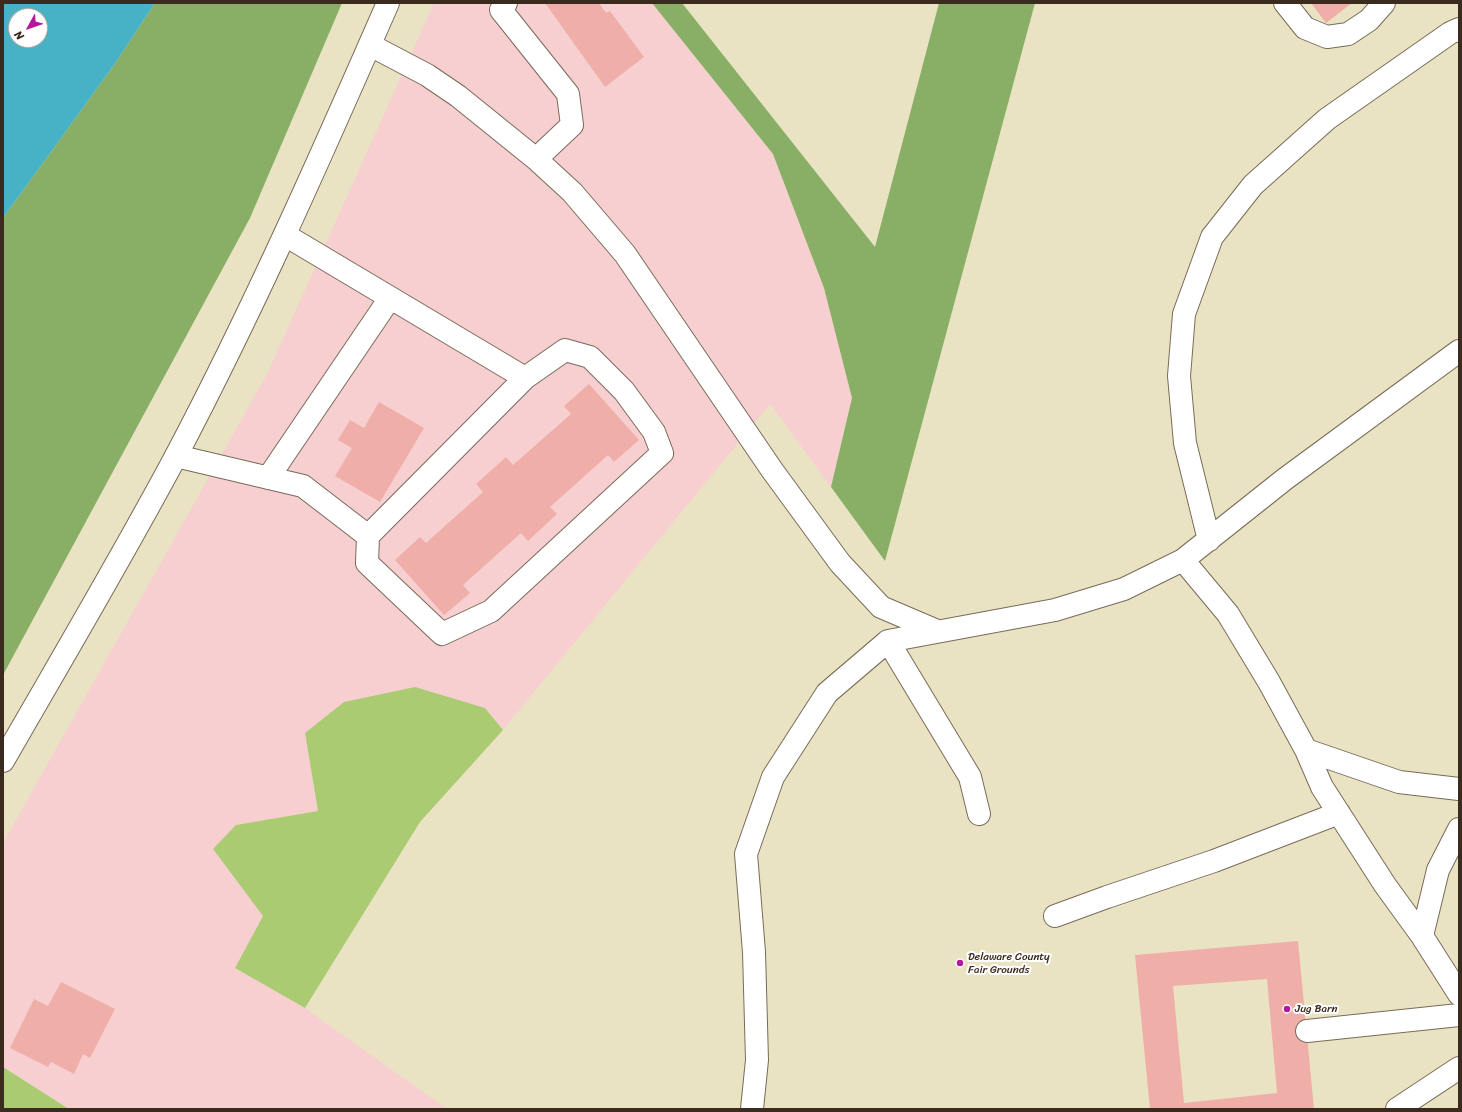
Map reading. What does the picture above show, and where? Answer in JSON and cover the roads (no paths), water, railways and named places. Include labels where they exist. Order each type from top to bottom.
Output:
[{"type":"main road","points":[[3,761],[176,456],[285,235],[388,3]]},
{"type":"main road","points":[[506,3],[501,10],[568,94],[572,124],[536,159]]},
{"type":"main road","points":[[1285,3],[1305,28],[1327,37],[1348,34],[1369,20],[1384,3]]},
{"type":"main road","points":[[1209,540],[1185,443],[1180,376],[1184,314],[1212,237],[1253,185],[1327,119],[1450,33],[1459,29]]},
{"type":"main road","points":[[370,45],[427,75],[458,96],[536,159],[572,192],[625,254],[772,470],[840,563],[881,607],[935,630]]},
{"type":"main road","points":[[285,235],[525,378]]},
{"type":"main road","points":[[268,478],[390,298]]},
{"type":"main road","points":[[565,350],[590,357],[624,391],[654,432],[662,453],[491,611],[442,634],[368,563],[368,536],[525,378],[565,350]]},
{"type":"main road","points":[[752,1109],[757,1060],[754,952],[746,854],[773,777],[827,693],[888,641],[935,630],[1055,610],[1124,589],[1183,560],[1285,479],[1459,351]]},
{"type":"main road","points":[[176,456],[303,486],[368,536]]},
{"type":"main road","points":[[1183,560],[1228,614],[1269,682],[1306,750],[1322,787],[1385,886],[1422,936],[1459,994]]},
{"type":"main road","points":[[888,641],[970,777],[979,814]]},
{"type":"main road","points":[[1306,750],[1399,782],[1459,788]]},
{"type":"main road","points":[[1055,916],[1214,861],[1339,813]]},
{"type":"main road","points":[[1422,936],[1438,870],[1459,829]]},
{"type":"main road","points":[[1307,1031],[1459,1014]]},
{"type":"main road","points":[[1397,1109],[1459,1068]]},
{"type":"water","points":[[3,3],[155,3],[114,65],[3,218]]},
{"type":"place","name":"Delaware County Fair Grounds","points":[[960,963]]},
{"type":"place","name":"Jug Barn","points":[[1287,1009]]}]
